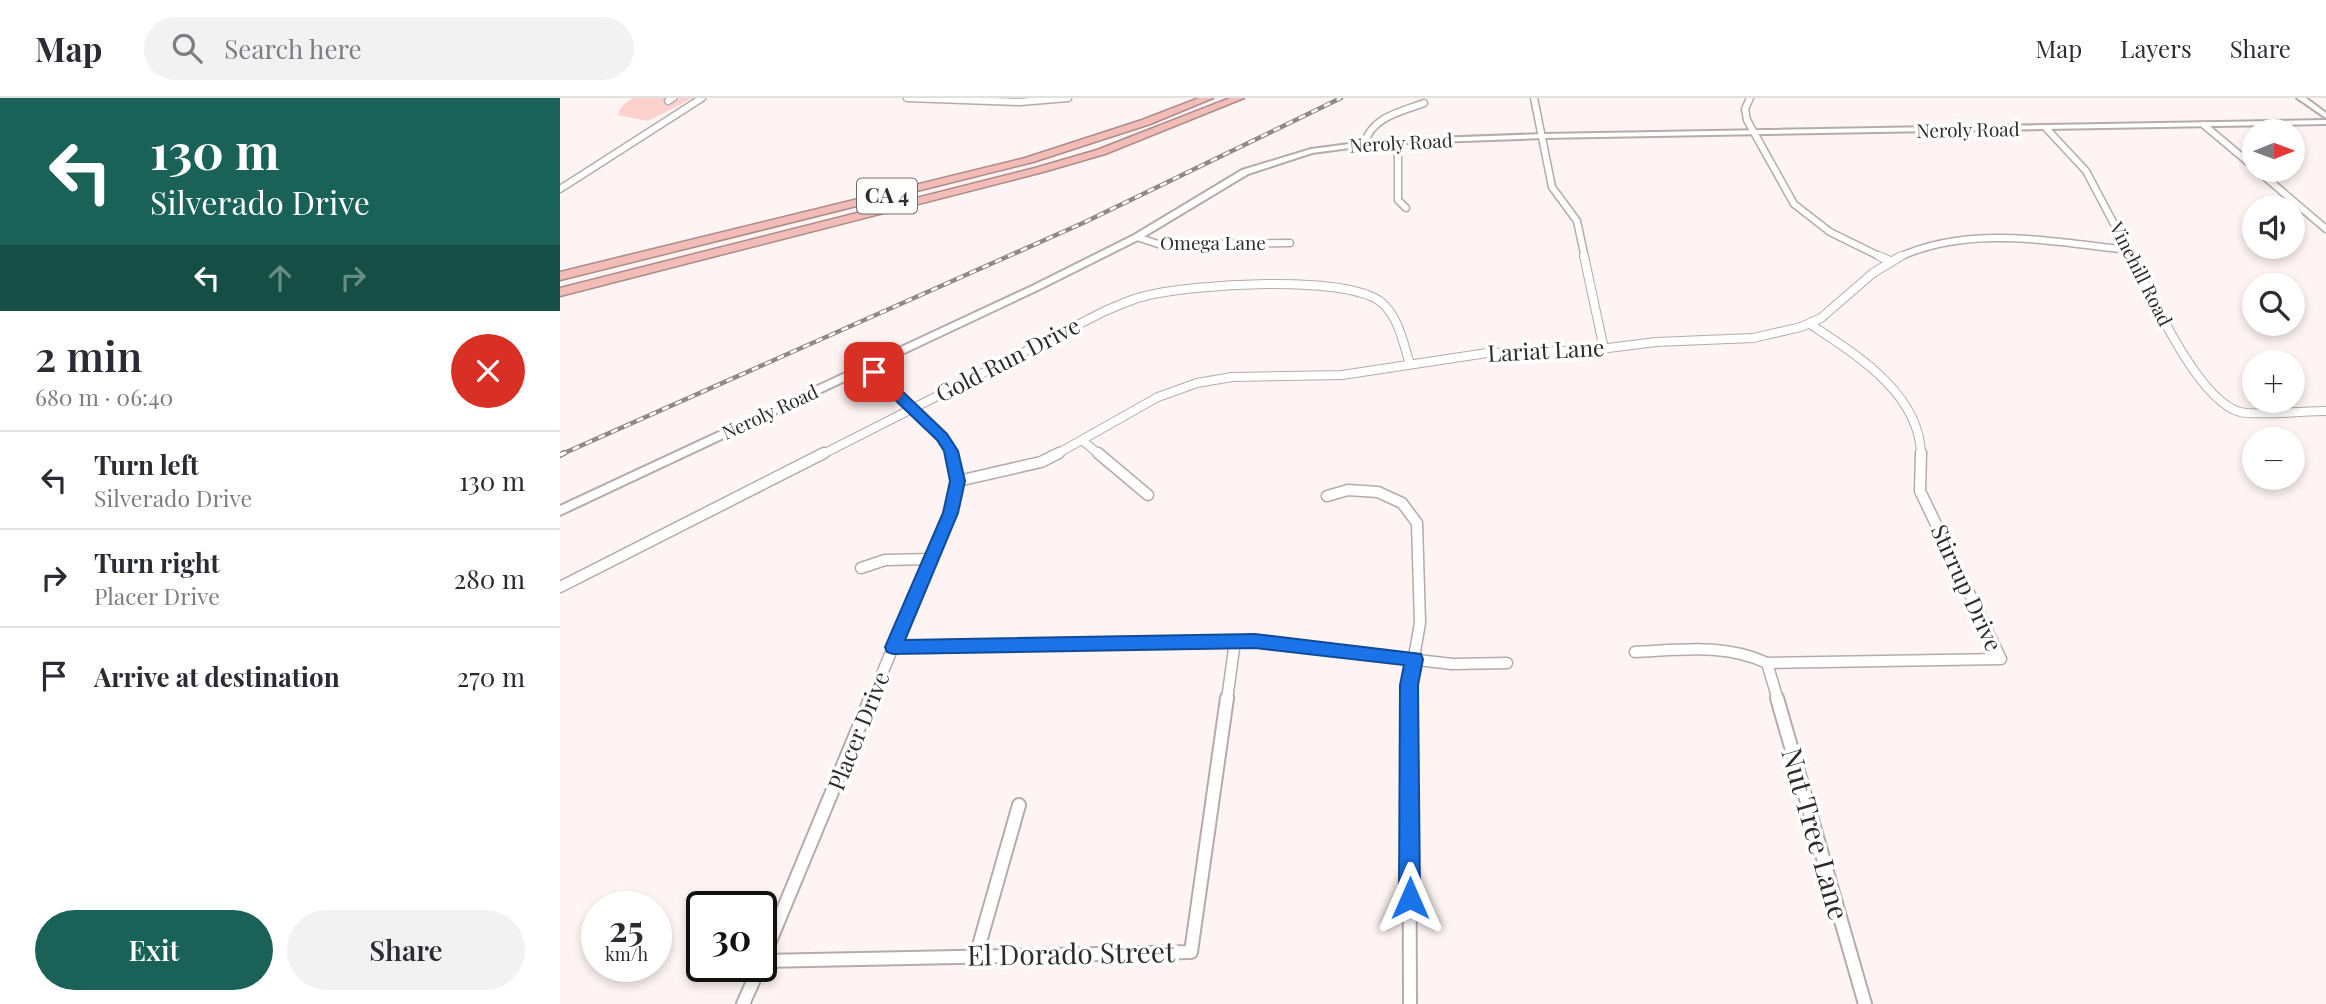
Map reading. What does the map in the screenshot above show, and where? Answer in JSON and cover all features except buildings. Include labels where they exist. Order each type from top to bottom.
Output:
[{"type":"highway","points":[[1106,136],[1192,98]]},
{"type":"highway","name":"CA 4","points":[[560,276],[949,181],[1106,136],[1208,98]]},
{"type":"highway","name":"CA 4","points":[[560,294],[1101,152],[1239,98]]},
{"type":"street","points":[[560,189],[702,98]]},
{"type":"street","points":[[907,98],[1020,102],[1068,98]]},
{"type":"street","points":[[1534,98],[1552,187],[1577,221],[1604,349]]},
{"type":"street","points":[[1750,98],[1745,109],[1754,134],[1785,191],[1807,216],[1830,232],[1890,261]]},
{"type":"street","points":[[2301,98],[2326,116]]},
{"type":"street","points":[[1365,143],[1365,135],[1373,125],[1424,103]]},
{"type":"street","name":"Neroly Road","points":[[560,511],[1137,237],[1245,172],[1301,153],[1365,143],[1543,136],[2326,122]]},
{"type":"street","points":[[2204,125],[2242,158]]},
{"type":"street","name":"Vinehill Road","points":[[2046,128],[2086,171],[2189,363],[2221,403],[2241,412],[2326,411]]},
{"type":"street","points":[[1398,141],[1398,200],[1406,208]]},
{"type":"street","points":[[2270,182],[2326,229]]},
{"type":"street","name":"Omega Lane","points":[[1137,237],[1158,244],[1290,243]]},
{"type":"street","name":"Lariat Lane","points":[[958,481],[1031,466],[1083,442],[1158,397],[1197,383],[1232,377],[1342,375],[1487,353],[1604,349],[1656,342],[1752,338],[1810,324],[1842,303],[1890,261],[1917,249],[1969,240],[2012,239],[2129,250]]},
{"type":"street","name":"Gold Run Drive","points":[[560,587],[1124,302],[1160,292],[1194,287],[1322,285],[1364,293],[1388,309],[1395,320],[1410,364]]},
{"type":"street","name":"Stirrup Drive","points":[[1635,652],[1732,650],[1751,654],[1767,663],[2001,659],[1920,491],[1920,443],[1914,423],[1898,397],[1877,373],[1810,324]]},
{"type":"street","name":"Placer Drive","points":[[777,925],[950,513],[958,481],[951,451],[942,437],[868,367]]},
{"type":"street","points":[[1083,442],[1148,495]]},
{"type":"street","points":[[1327,496],[1348,490],[1378,492],[1402,503],[1417,523],[1420,623],[1409,685],[1410,1004]]},
{"type":"street","points":[[861,568],[886,560],[931,559]]},
{"type":"street","points":[[893,647],[1235,641],[1295,644],[1452,664],[1507,663]]},
{"type":"street","name":"El Dorado Street","points":[[777,962],[1191,952],[1235,641]]},
{"type":"street","name":"Nut Tree Lane","points":[[1767,663],[1865,1004]]},
{"type":"street","points":[[976,956],[1019,806]]},
{"type":"street","name":"Placer Drive","points":[[743,1004],[753,982]]},
{"type":"shaded area","points":[[632,98],[693,98],[648,121],[617,115],[622,106]]},
{"type":"railway","points":[[564,453],[560,455],[1083,223],[1341,98]]},
{"type":"route","points":[[874,372],[942,437],[951,451],[958,481],[950,513],[893,647],[1255,641],[1414,659],[1409,685],[1410,898]]}]
